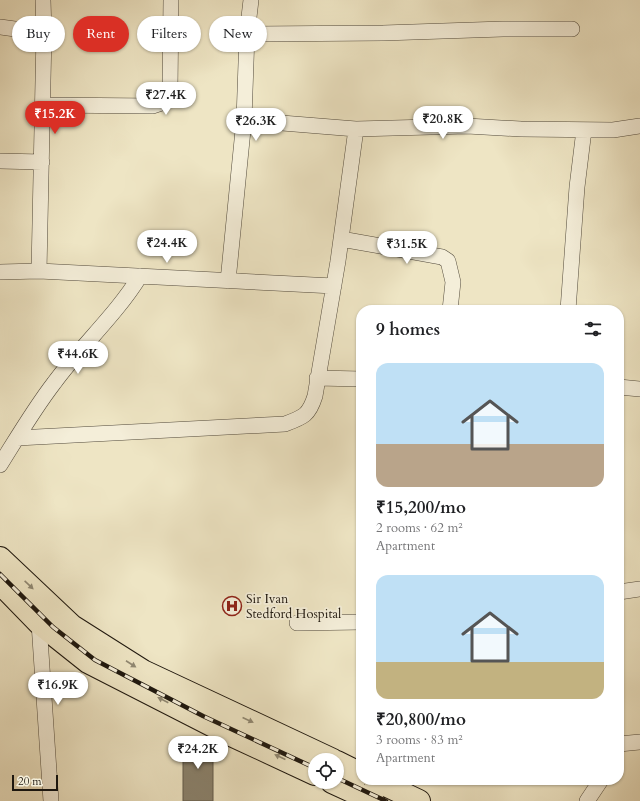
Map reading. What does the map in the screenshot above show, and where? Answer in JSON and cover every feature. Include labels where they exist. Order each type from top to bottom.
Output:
[{"type":"highway","points":[[0,558],[46,615],[88,662],[229,734],[308,771]]},
{"type":"highway","points":[[0,583],[46,615],[72,626],[143,671],[317,753]]},
{"type":"highway","points":[[344,766],[356,772]]},
{"type":"highway","points":[[385,785],[419,801]]},
{"type":"highway","points":[[344,788],[373,801]]},
{"type":"street","points":[[43,0],[43,16]]},
{"type":"street","points":[[43,105],[153,106],[165,102],[170,90],[171,0]]},
{"type":"street","points":[[250,16],[252,0]]},
{"type":"street","points":[[0,27],[12,29]]},
{"type":"street","points":[[267,34],[572,29]]},
{"type":"street","points":[[39,271],[44,52]]},
{"type":"street","points":[[228,281],[244,120],[246,52]]},
{"type":"street","points":[[244,120],[356,129],[467,126],[613,130],[640,126]]},
{"type":"street","points":[[18,438],[285,424],[301,418],[311,408],[315,396],[334,286],[356,129]]},
{"type":"street","points":[[568,305],[584,130]]},
{"type":"street","points":[[0,161],[42,162]]},
{"type":"street","points":[[341,239],[442,257],[448,261],[453,282],[451,305]]},
{"type":"street","points":[[0,272],[39,271],[334,286]]},
{"type":"street","points":[[0,465],[54,383],[129,295],[140,276]]},
{"type":"street","points":[[318,378],[356,379]]},
{"type":"street","points":[[624,387],[640,389]]},
{"type":"street","points":[[624,591],[640,589]]},
{"type":"street","points":[[46,615],[51,801]]},
{"type":"street","points":[[297,623],[356,622]]},
{"type":"street","points":[[587,801],[598,785]]},
{"type":"building","points":[[183,740],[213,740],[213,801],[183,801]]},
{"type":"railway","points":[[0,574],[53,627],[95,660],[203,716],[308,765]]},
{"type":"railway","points":[[344,781],[386,801]]},
{"type":"place","name":"Sir Ivan Stedford Hospital","points":[[232,606]]}]
